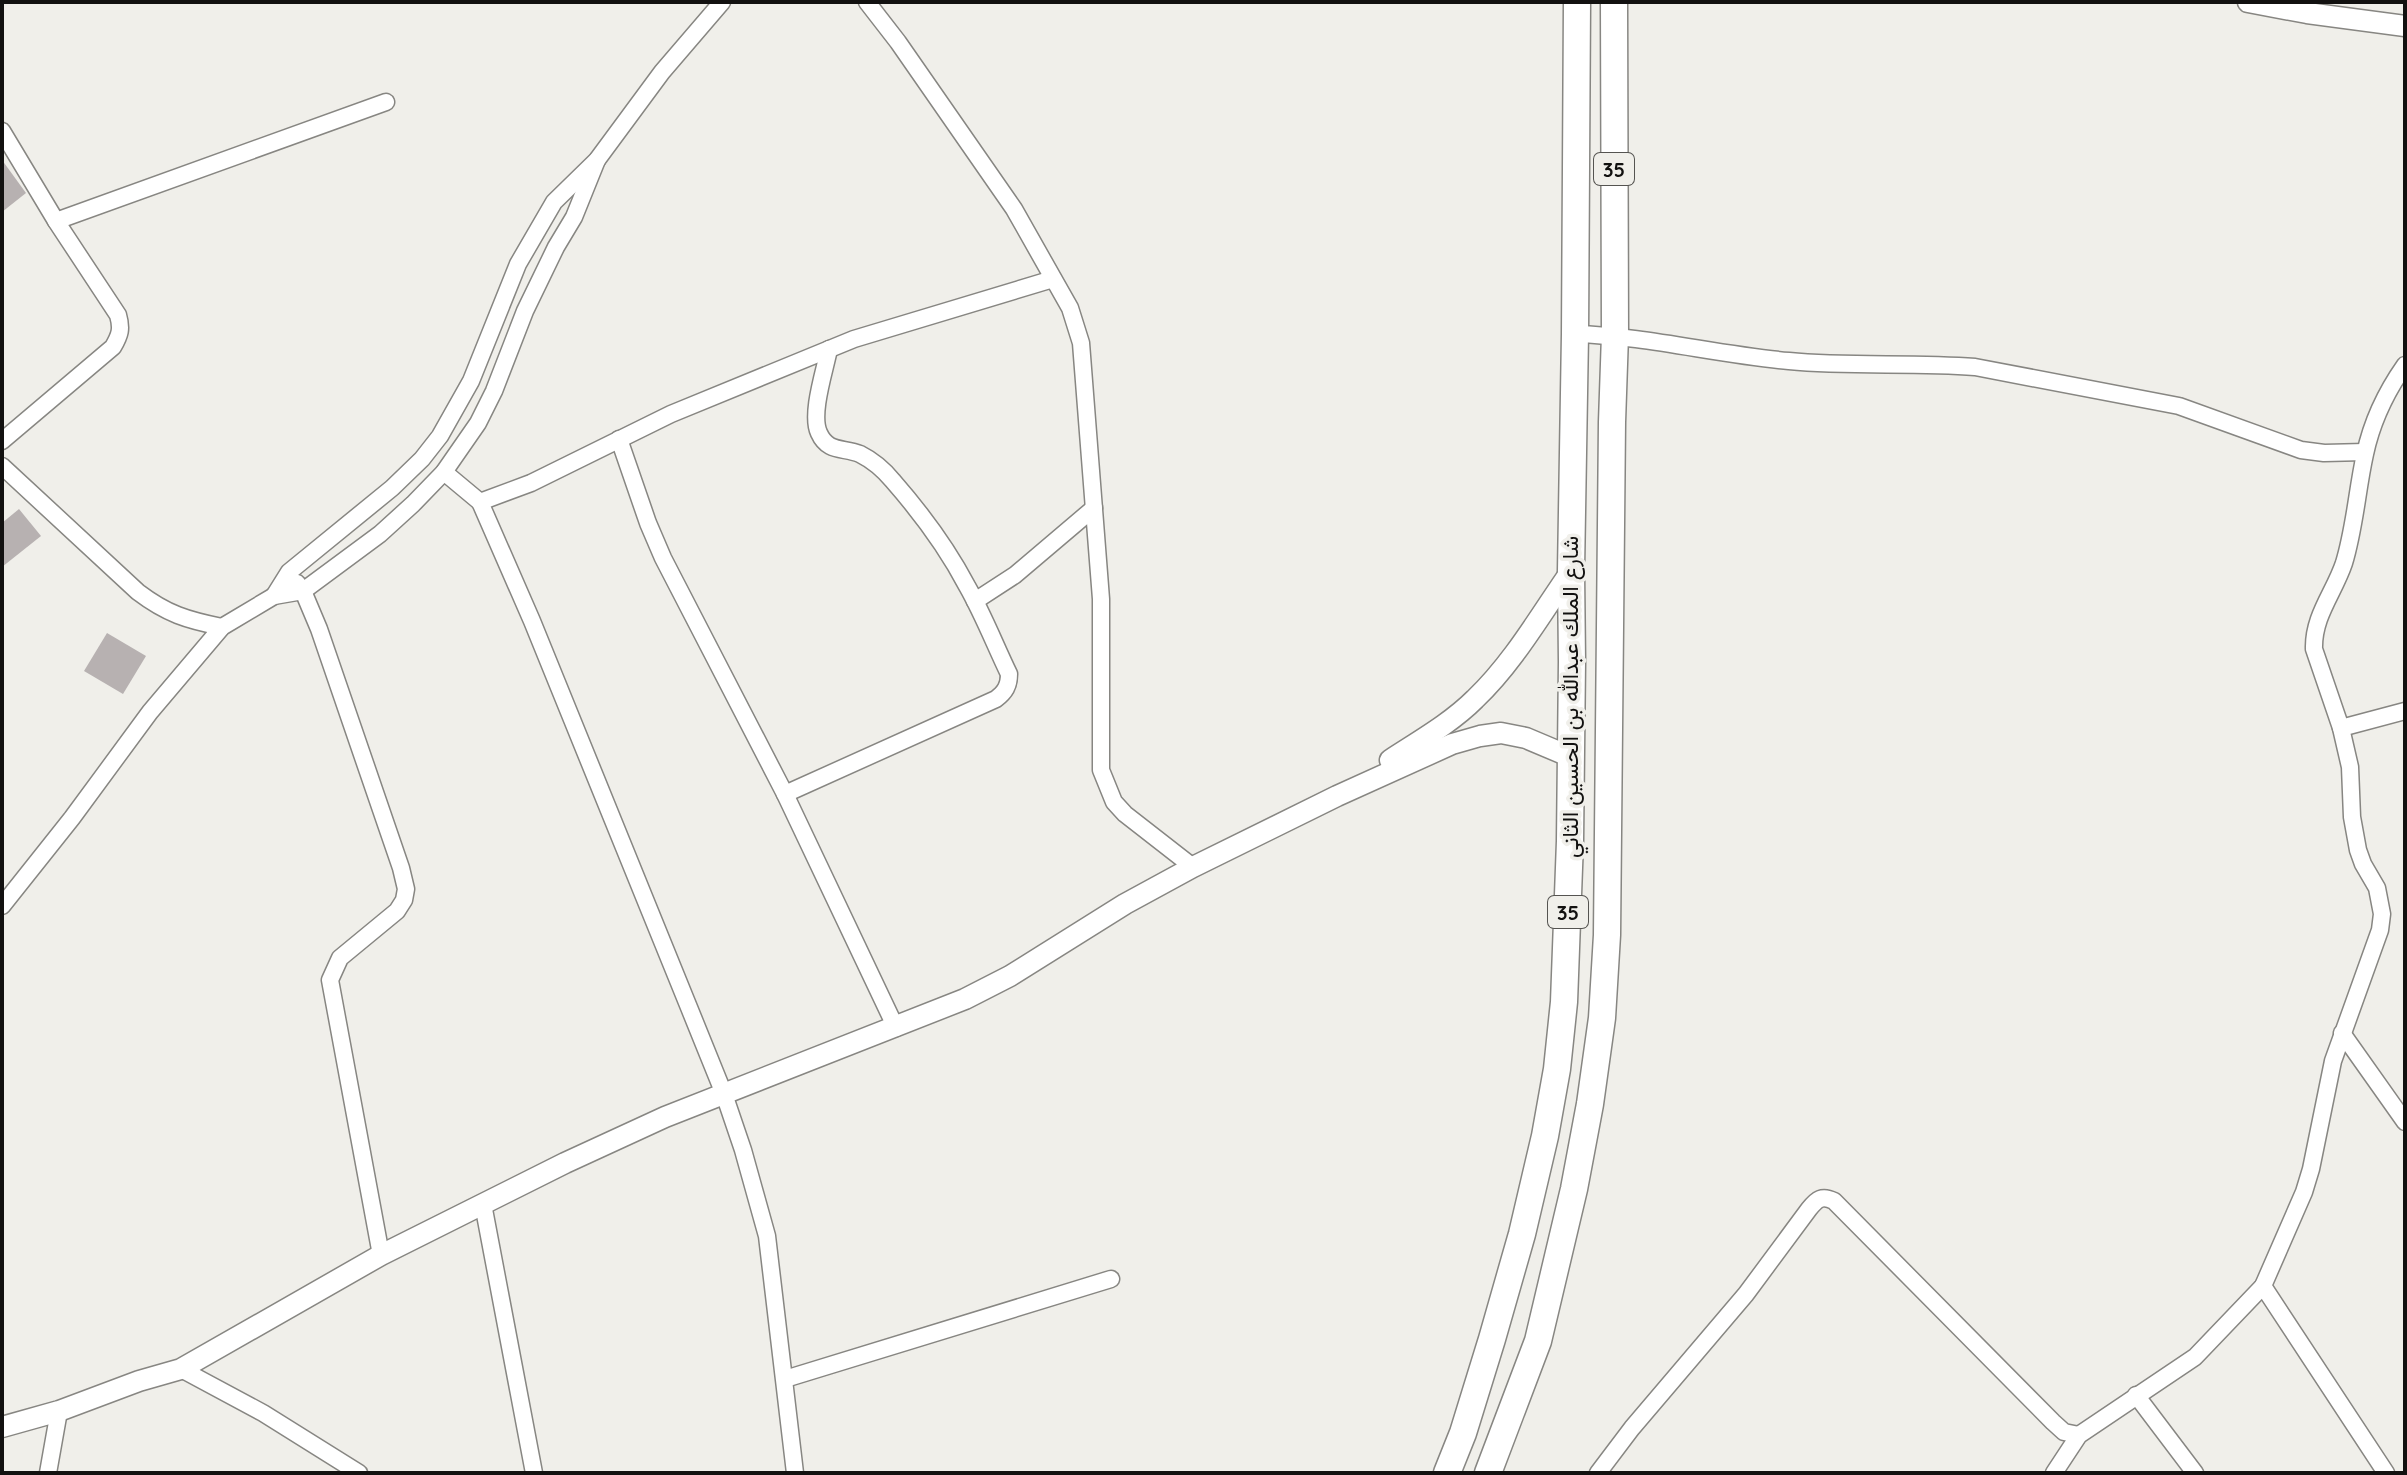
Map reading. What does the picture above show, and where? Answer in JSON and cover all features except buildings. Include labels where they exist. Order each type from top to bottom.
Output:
[{"type":"highway","name":"شارع الملك عبدالله بن الحسين الثاني","points":[[1447,1473],[1463,1433],[1522,1234],[1548,1123],[1564,1002],[1571,757],[1577,2]]},
{"type":"highway","name":"شارع الملك عبدالله بن الحسين الثاني","points":[[1488,1473],[1538,1341],[1574,1189],[1602,1018],[1607,935],[1615,335],[1614,2]]},
{"type":"street","points":[[274,596],[289,572],[392,488],[440,436],[471,381],[518,264],[554,202],[597,160],[662,72],[722,2]]},
{"type":"street","points":[[867,2],[995,180],[1070,308],[1081,343],[1094,508],[1102,643],[1101,770],[1114,802],[1125,814],[1193,867]]},
{"type":"street","points":[[2248,2],[2405,26]]},
{"type":"street","points":[[56,221],[386,102]]},
{"type":"street","points":[[2,131],[118,315],[121,333],[113,347],[2,441]]},
{"type":"street","points":[[2,906],[150,712],[222,627],[274,596],[303,591],[380,534],[444,472],[478,423],[494,391],[525,311],[574,217],[597,160]]},
{"type":"street","points":[[480,502],[531,483],[671,414],[829,349],[883,329],[1053,279]]},
{"type":"street","points":[[1575,334],[1615,335],[1792,362],[1975,367],[2179,406],[2301,450],[2365,452]]},
{"type":"street","points":[[785,794],[1002,694],[1007,689],[1009,674],[975,601],[947,551],[891,479],[859,453],[829,447],[819,435],[816,411],[829,349]]},
{"type":"street","points":[[2054,1473],[2079,1435],[2195,1357],[2263,1286],[2304,1192],[2333,1061],[2380,930],[2382,914],[2377,888],[2363,864],[2355,837],[2350,767],[2341,728],[2314,649],[2313,636],[2348,550],[2365,452],[2381,404],[2405,365]]},
{"type":"street","points":[[619,439],[663,558],[785,794],[896,1028]]},
{"type":"street","points":[[2,466],[158,607],[187,620],[222,627]]},
{"type":"street","points":[[444,472],[480,502],[532,621],[724,1094],[767,1236],[795,1473]]},
{"type":"street","points":[[975,601],[1015,575],[1094,508]]},
{"type":"street","points":[[1337,796],[1474,701],[1507,662],[1571,571]]},
{"type":"street","points":[[289,572],[303,591],[319,629],[406,889],[397,911],[340,958],[330,980],[381,1255]]},
{"type":"street","points":[[2341,728],[2405,711]]},
{"type":"street","points":[[2,1427],[181,1369],[381,1255],[579,1156],[665,1117],[965,999],[1010,976],[1125,904],[1193,867],[1452,744],[1501,733],[1526,738],[1571,757]]},
{"type":"street","points":[[2342,1033],[2405,1122]]},
{"type":"street","points":[[1598,1473],[1640,1418],[1746,1294],[1809,1209],[1823,1197],[1834,1201],[2053,1422],[2064,1432],[2079,1435]]},
{"type":"street","points":[[483,1204],[534,1473]]},
{"type":"street","points":[[785,1379],[1111,1279]]},
{"type":"street","points":[[2263,1286],[2386,1473]]},
{"type":"street","points":[[181,1369],[263,1413],[359,1473]]},
{"type":"street","points":[[2136,1395],[2195,1473]]},
{"type":"street","points":[[48,1473],[59,1411]]}]
